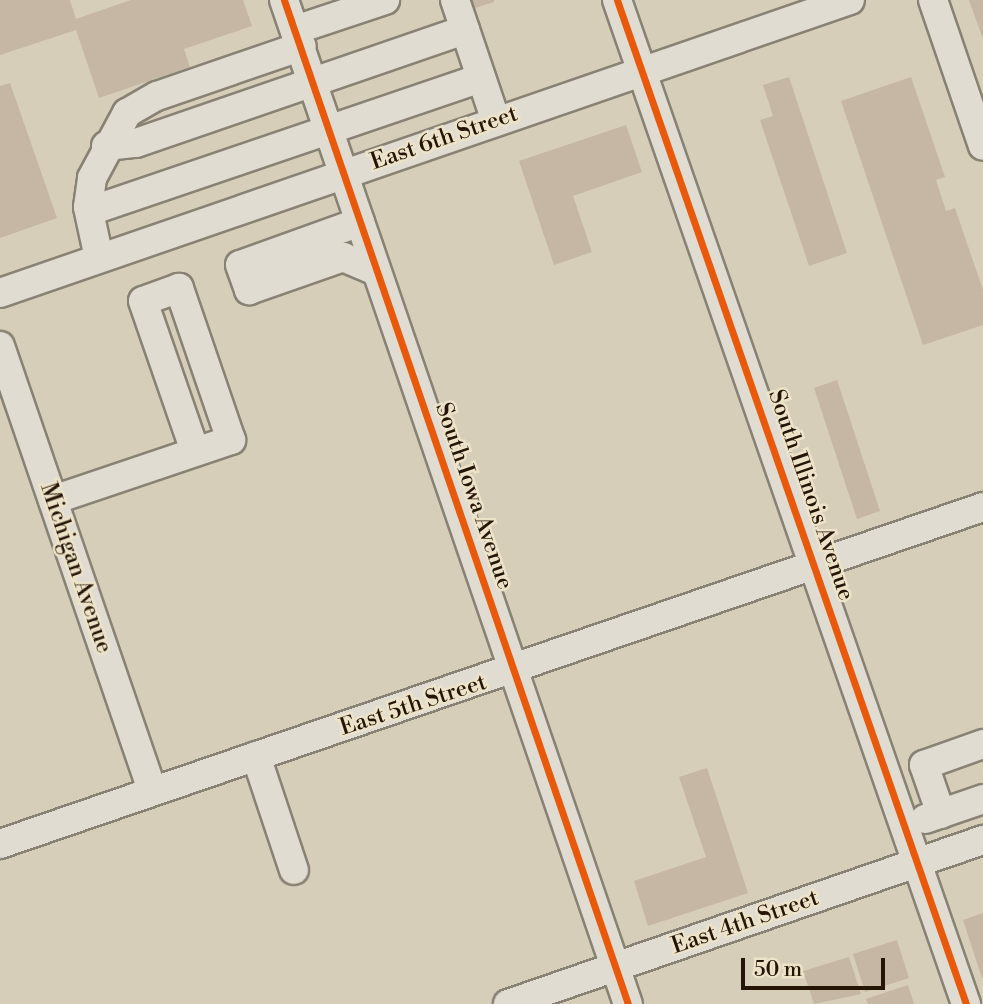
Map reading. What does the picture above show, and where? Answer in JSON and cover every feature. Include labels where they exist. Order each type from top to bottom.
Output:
[{"type":"street","name":"South Iowa Avenue","points":[[284,0],[628,1004]]},
{"type":"street","points":[[99,258],[90,211],[92,178],[106,146],[127,114],[157,96],[385,0]]},
{"type":"street","points":[[455,0],[496,121]]},
{"type":"street","name":"South Illinois Avenue","points":[[617,0],[816,566],[966,1004]]},
{"type":"street","name":"East 6th Street","points":[[0,293],[642,71],[778,11],[850,0]]},
{"type":"street","points":[[933,0],[978,117],[983,146]]},
{"type":"street","points":[[106,146],[136,143],[465,30]]},
{"type":"street","points":[[90,211],[481,78]]},
{"type":"street","points":[[360,222],[240,265],[249,290],[344,257],[376,271]]},
{"type":"street","points":[[53,500],[231,440],[180,288],[143,300],[195,451]]},
{"type":"street","name":"Michigan Avenue","points":[[0,346],[152,791]]},
{"type":"street","name":"East 5th Street","points":[[0,844],[982,510]]},
{"type":"street","points":[[941,814],[924,765],[983,744]]},
{"type":"street","points":[[256,757],[294,870]]},
{"type":"street","points":[[906,826],[983,799]]},
{"type":"street","name":"East 4th Street","points":[[508,1004],[983,840]]},
{"type":"building","points":[[0,0],[70,0],[76,19],[131,0],[243,0],[252,26],[184,49],[190,67],[99,98],[76,30],[0,55]]},
{"type":"building","points":[[469,0],[494,0],[494,2],[472,9]]},
{"type":"building","points":[[969,0],[983,0],[983,39]]},
{"type":"building","points":[[789,77],[847,253],[809,266],[760,120],[773,116],[763,85]]},
{"type":"building","points":[[911,77],[945,177],[936,180],[946,211],[955,208],[983,290],[983,325],[923,345],[841,101]]},
{"type":"building","points":[[10,83],[57,218],[0,238],[0,86]]},
{"type":"building","points":[[626,125],[642,172],[573,196],[592,252],[554,265],[519,161]]},
{"type":"building","points":[[837,380],[880,511],[857,519],[814,388]]},
{"type":"building","points":[[707,768],[748,893],[648,926],[634,881],[706,857],[679,777]]},
{"type":"building","points":[[983,913],[983,978],[982,978],[963,920]]},
{"type":"building","points":[[897,940],[909,978],[865,992],[853,954]]},
{"type":"building","points":[[849,957],[861,994],[814,1004],[803,971]]},
{"type":"building","points":[[908,985],[914,1004],[868,1004],[866,999]]},
{"type":"cycle path","points":[[284,0],[628,1004]]},
{"type":"cycle path","points":[[617,0],[966,1004]]}]
